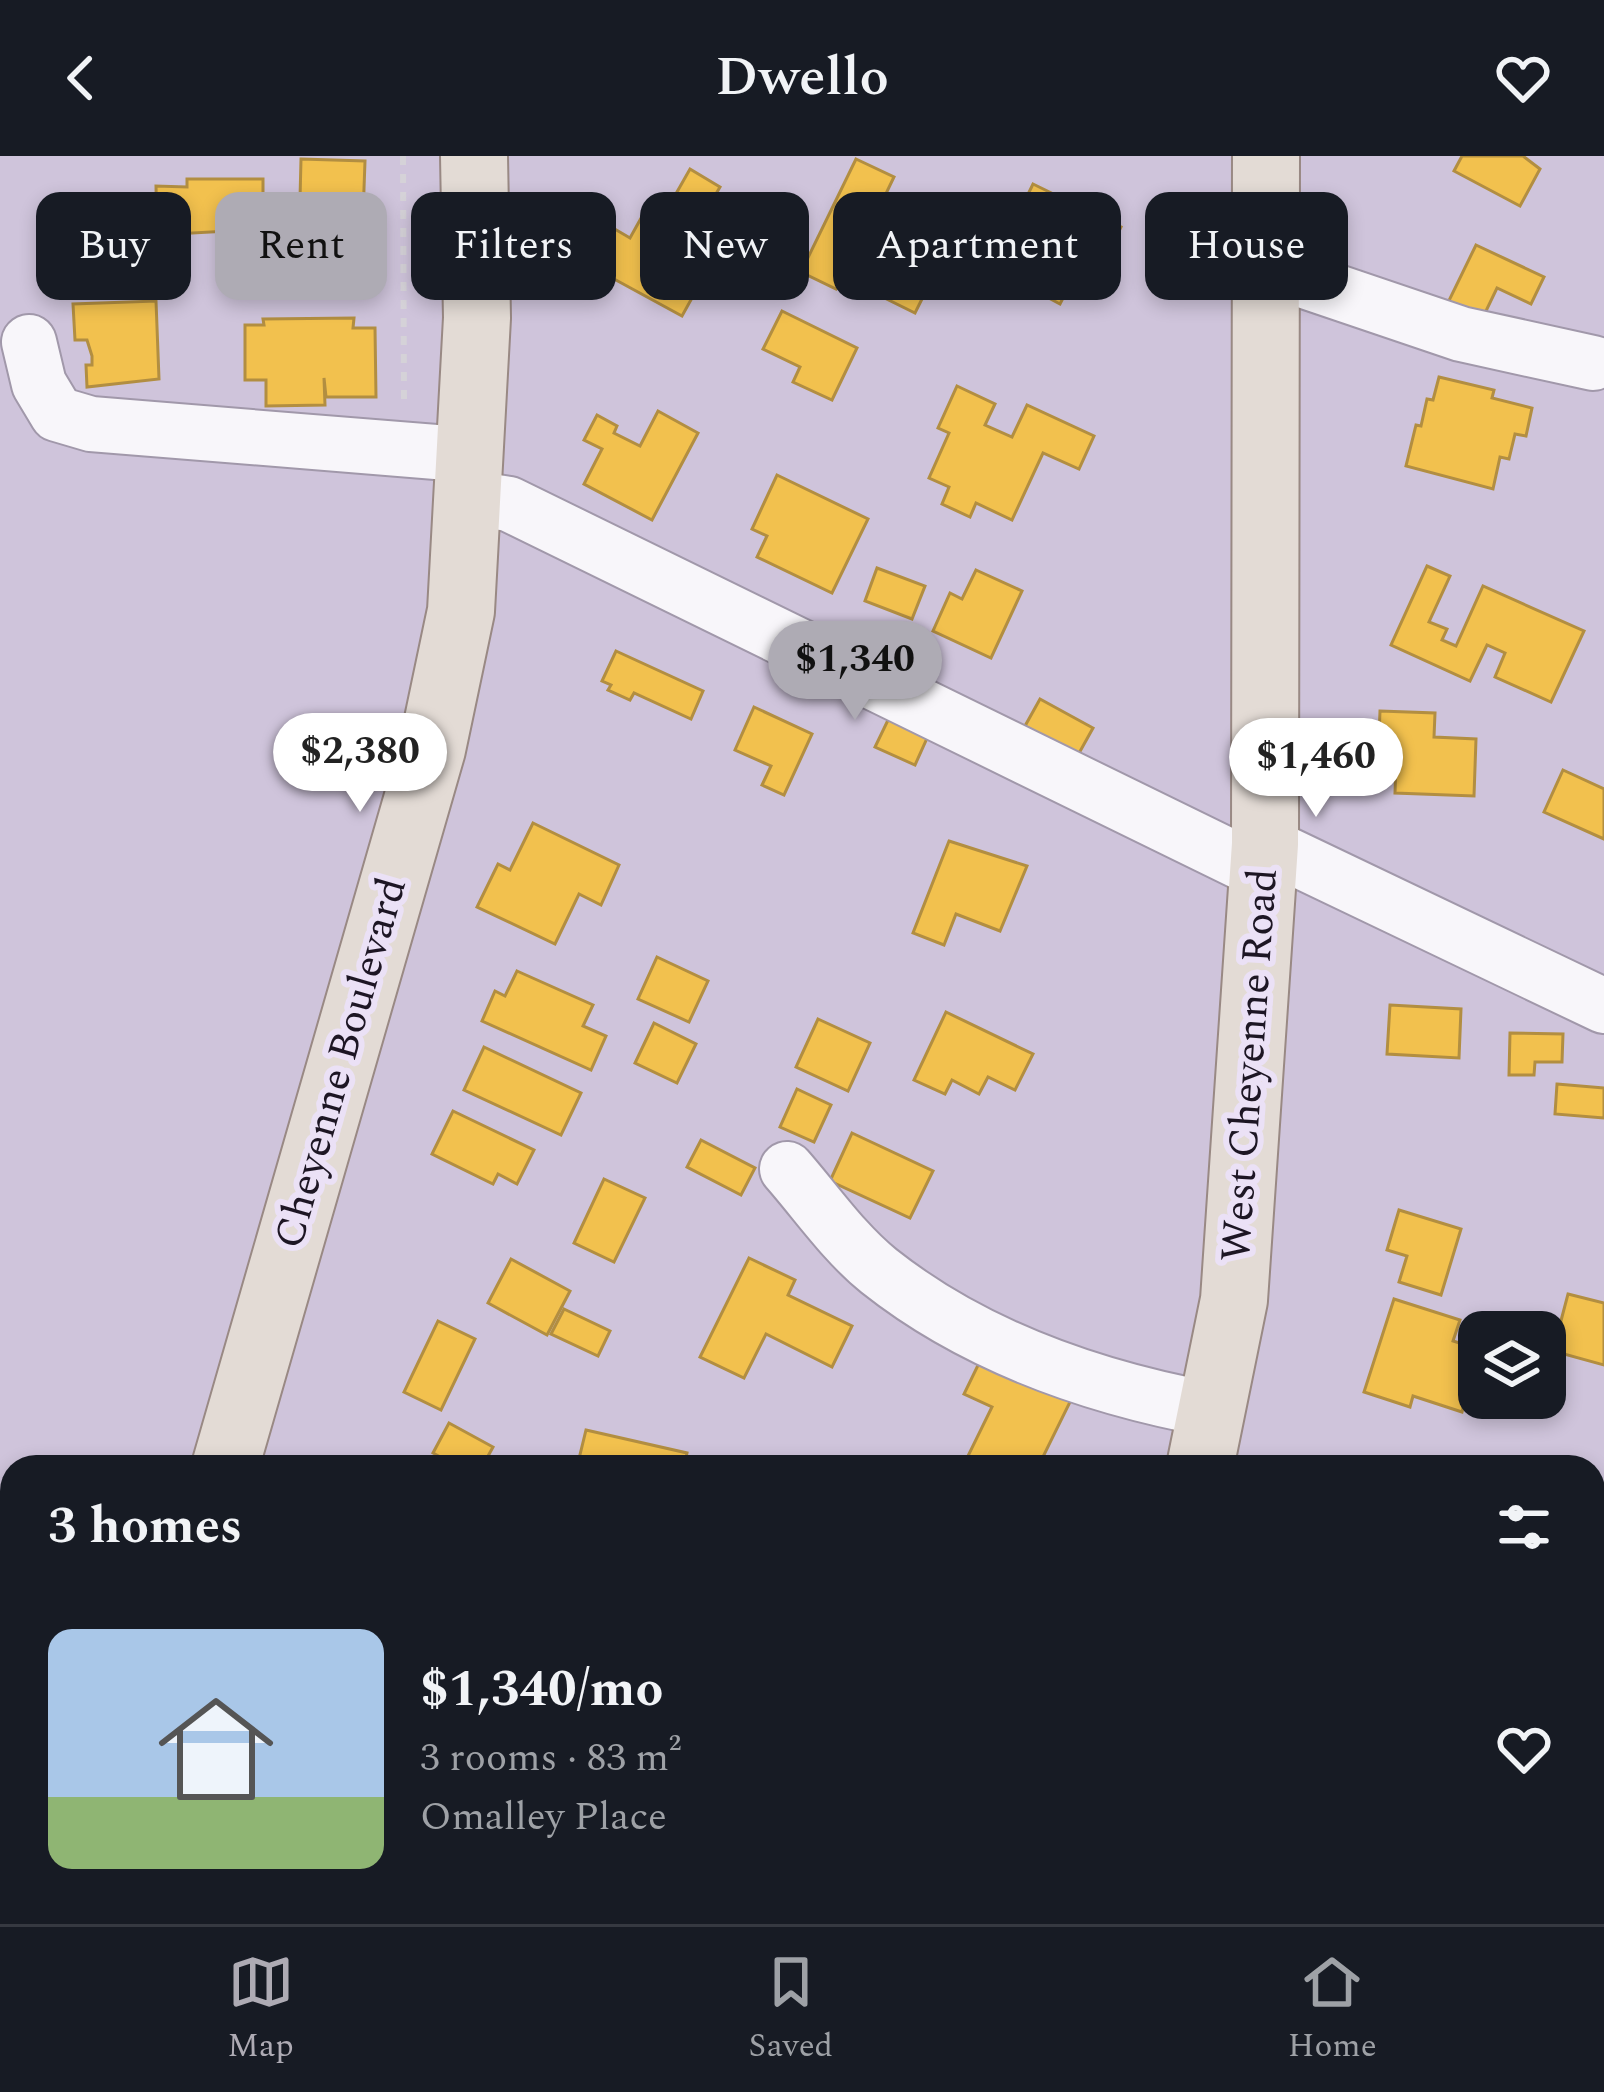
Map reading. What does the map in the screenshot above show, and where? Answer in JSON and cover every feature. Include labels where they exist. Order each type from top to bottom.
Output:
[{"type":"main road","name":"Cheyenne Boulevard","points":[[228,1455],[432,749],[461,611],[472,477],[477,318],[474,156]]},
{"type":"main road","name":"West Cheyenne Road","points":[[1266,156],[1266,192]]},
{"type":"main road","name":"West Cheyenne Road","points":[[1207,1439],[1234,1300],[1263,859],[1266,300]]},
{"type":"street","points":[[1348,295],[1495,344],[1593,363]]},
{"type":"street","points":[[29,342],[39,384],[57,414],[91,424],[404,452],[472,477],[509,504],[1263,859],[1604,1006]]},
{"type":"street","points":[[787,1169],[877,1270],[972,1330],[1207,1439]]},
{"type":"path","points":[[403,156],[404,452]]},
{"type":"building: Homes","points":[[1462,156],[1523,156],[1540,169],[1520,206],[1454,171]]},
{"type":"building: Homes","points":[[301,159],[365,161],[364,192],[300,192]]},
{"type":"building: Homes","points":[[856,159],[894,177],[887,192],[840,192]]},
{"type":"building: Homes","points":[[690,169],[720,187],[717,192],[677,192]]},
{"type":"building: Homes","points":[[187,179],[263,179],[263,192],[215,192],[215,232],[191,233],[191,192],[156,192],[156,186],[187,187]]},
{"type":"building: Homes","points":[[833,206],[833,288],[809,276],[809,256]]},
{"type":"building: Homes","points":[[640,220],[640,293],[616,280],[616,230],[630,238]]},
{"type":"building: Homes","points":[[1476,245],[1544,277],[1531,304],[1497,288],[1474,336],[1440,319]]},
{"type":"building: Homes","points":[[653,300],[691,300],[682,316]]},
{"type":"building: Homes","points":[[889,300],[922,300],[915,313]]},
{"type":"building: Homes","points":[[156,301],[159,379],[87,387],[86,365],[92,365],[92,356],[87,340],[75,340],[73,304]]},
{"type":"building: Homes","points":[[782,311],[857,348],[832,400],[793,382],[800,367],[763,349]]},
{"type":"building: Homes","points":[[354,318],[353,328],[375,328],[376,397],[326,397],[324,378],[325,405],[266,406],[266,380],[245,380],[245,325],[264,325],[263,319]]},
{"type":"building: Homes","points":[[1439,377],[1494,390],[1492,398],[1532,408],[1526,436],[1515,434],[1509,459],[1500,457],[1493,489],[1406,466],[1416,425],[1421,426],[1427,399],[1433,400]]},
{"type":"building: Homes","points":[[957,386],[995,404],[985,425],[1012,437],[1027,405],[1094,436],[1079,469],[1043,453],[1012,520],[976,503],[970,517],[942,504],[949,487],[929,478],[949,433],[938,428]]},
{"type":"building: Homes","points":[[658,411],[698,433],[652,520],[584,484],[602,449],[584,440],[597,415],[617,426],[614,433],[640,446]]},
{"type":"building: Homes","points":[[777,475],[868,519],[832,593],[757,557],[767,536],[752,529]]},
{"type":"building: Homes","points":[[1427,566],[1450,576],[1429,622],[1447,629],[1442,640],[1456,646],[1483,586],[1584,631],[1551,702],[1495,677],[1505,653],[1487,645],[1470,681],[1391,645]]},
{"type":"building: Homes","points":[[877,568],[925,586],[912,619],[865,601]]},
{"type":"building: Homes","points":[[976,570],[1022,591],[991,658],[933,631],[950,593],[962,599]]},
{"type":"building: Homes","points":[[616,651],[703,691],[691,719],[634,693],[630,700],[608,690],[611,685],[602,681]]},
{"type":"building: Homes","points":[[1040,699],[1093,728],[1078,755],[1025,726]]},
{"type":"building: Homes","points":[[754,707],[812,734],[784,795],[762,785],[771,766],[735,750]]},
{"type":"building: Homes","points":[[1380,711],[1435,713],[1434,737],[1476,739],[1474,796],[1395,793],[1396,763],[1378,762]]},
{"type":"building: Homes","points":[[889,718],[928,736],[915,765],[875,747]]},
{"type":"building: Homes","points":[[1563,770],[1604,789],[1604,839],[1544,812]]},
{"type":"building: Homes","points":[[533,823],[619,865],[601,905],[579,894],[555,944],[477,907],[498,864],[510,870]]},
{"type":"building: Homes","points":[[949,841],[1027,866],[1000,931],[956,914],[944,945],[913,933]]},
{"type":"building: Homes","points":[[657,957],[708,981],[689,1022],[638,999]]},
{"type":"building: Homes","points":[[517,971],[593,1005],[583,1026],[606,1036],[591,1070],[482,1021],[495,991],[505,996]]},
{"type":"building: Homes","points":[[1390,1005],[1461,1009],[1459,1058],[1387,1054]]},
{"type":"building: Homes","points":[[946,1012],[1033,1054],[1015,1090],[988,1077],[979,1094],[952,1080],[945,1094],[914,1080]]},
{"type":"building: Homes","points":[[818,1019],[870,1043],[848,1091],[796,1067]]},
{"type":"building: Homes","points":[[654,1023],[696,1044],[677,1083],[635,1063]]},
{"type":"building: Homes","points":[[1510,1033],[1563,1034],[1562,1062],[1535,1062],[1534,1075],[1509,1075]]},
{"type":"building: Homes","points":[[484,1047],[581,1093],[561,1135],[464,1090]]},
{"type":"building: Homes","points":[[1557,1084],[1604,1088],[1604,1118],[1555,1114]]},
{"type":"building: Homes","points":[[797,1089],[831,1105],[814,1142],[780,1127]]},
{"type":"building: Homes","points":[[453,1111],[534,1150],[517,1184],[498,1174],[493,1184],[432,1154]]},
{"type":"building: Homes","points":[[852,1133],[933,1171],[910,1218],[830,1181]]},
{"type":"building: Homes","points":[[701,1140],[755,1168],[741,1195],[687,1167]]},
{"type":"building: Homes","points":[[604,1179],[645,1198],[614,1262],[574,1243]]},
{"type":"building: Homes","points":[[1399,1210],[1461,1229],[1441,1295],[1399,1282],[1407,1256],[1387,1250]]},
{"type":"building: Homes","points":[[749,1258],[795,1280],[788,1295],[852,1326],[832,1367],[766,1334],[744,1378],[700,1357]]},
{"type":"building: Homes","points":[[511,1259],[570,1291],[547,1335],[488,1303]]},
{"type":"building: Homes","points":[[1568,1294],[1604,1303],[1604,1365],[1566,1355],[1564,1311]]},
{"type":"building: Homes","points":[[1394,1299],[1458,1319],[1453,1341],[1458,1343],[1458,1411],[1413,1396],[1410,1407],[1364,1392]]},
{"type":"building: Homes","points":[[564,1309],[610,1331],[598,1356],[551,1334]]},
{"type":"building: Homes","points":[[438,1321],[475,1339],[441,1410],[404,1392]]},
{"type":"building: Homes","points":[[982,1357],[1071,1400],[1044,1455],[968,1455],[992,1407],[964,1394]]},
{"type":"building: Homes","points":[[449,1423],[493,1447],[489,1455],[433,1453]]},
{"type":"building: Homes","points":[[586,1430],[687,1453],[687,1455],[580,1455]]}]
